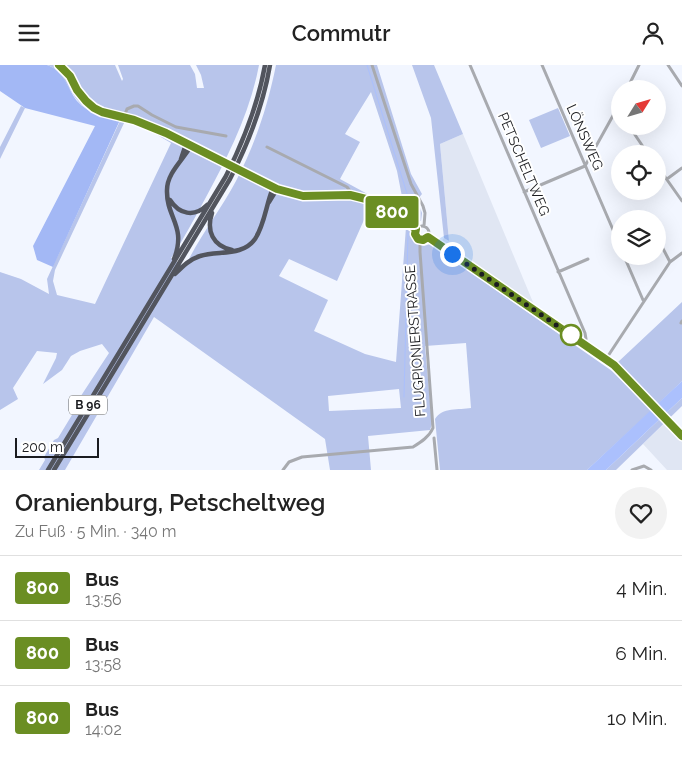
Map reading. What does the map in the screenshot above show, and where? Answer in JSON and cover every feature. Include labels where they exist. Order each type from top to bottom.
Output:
[{"type":"highway","name":"B 96","points":[[48,470],[230,168],[248,130],[261,90],[265,65]]},
{"type":"highway","name":"B 96","points":[[54,470],[238,163],[252,132],[266,89],[270,65]]},
{"type":"highway","points":[[168,272],[178,247],[177,225],[167,196],[169,182],[189,145]]},
{"type":"highway","points":[[169,280],[192,259],[206,254],[244,249],[254,241],[275,188]]},
{"type":"highway","points":[[167,196],[175,208],[187,213],[201,210],[214,197]]},
{"type":"highway","points":[[215,204],[209,223],[211,236],[219,245],[236,251]]},
{"type":"street","points":[[59,65],[70,76],[81,95],[92,106],[102,112],[145,124],[275,188],[303,196],[350,195],[366,199],[382,206],[416,229]]},
{"type":"street","points":[[372,65],[411,184],[423,206],[425,213],[424,226],[429,231],[428,237]]},
{"type":"street","name":"PETSCHELTWEG","points":[[470,65],[585,333],[586,339],[583,344]]},
{"type":"street","name":"LÖNSWEG","points":[[542,65],[611,225]]},
{"type":"street","points":[[632,80],[639,65]]},
{"type":"street","points":[[668,65],[682,86]]},
{"type":"street","points":[[124,117],[128,109],[138,105],[152,115],[176,127],[226,136]]},
{"type":"street","points":[[524,192],[585,166],[611,120]]},
{"type":"street","points":[[267,147],[347,187],[350,195]]},
{"type":"street","points":[[682,169],[666,179],[682,201]]},
{"type":"street","points":[[416,229],[424,226]]},
{"type":"street","points":[[416,229],[415,234],[420,239],[428,237]]},
{"type":"street","points":[[428,237],[606,359],[618,369],[682,436]]},
{"type":"street","name":"FLUGPIONIERSTRASSE","points":[[283,470],[289,462],[302,457],[413,447],[432,431],[420,239]]},
{"type":"street","points":[[606,359],[670,262],[682,253]]},
{"type":"street","points":[[666,254],[670,262]]},
{"type":"street","points":[[558,272],[588,259]]},
{"type":"street","points":[[628,265],[644,301]]},
{"type":"street","points":[[434,438],[437,470]]},
{"type":"street","points":[[632,470],[644,466],[651,470]]},
{"type":"shaded area","points":[[0,65],[47,65],[58,71],[77,101],[87,109],[108,118],[120,120],[53,267],[37,260],[33,246],[95,126],[25,108],[0,91]]},
{"type":"shaded area","points":[[47,65],[115,65],[122,81],[118,65],[190,65],[195,74],[197,88],[204,88],[196,65],[259,65],[250,100],[230,150],[214,183],[171,258],[185,267],[243,167],[260,125],[276,65],[377,65],[411,174],[422,194],[417,200],[422,213],[421,221],[415,222],[410,230],[415,243],[424,246],[430,244],[612,371],[652,410],[587,470],[440,470],[435,419],[446,411],[471,408],[466,343],[425,346],[432,424],[430,430],[368,436],[371,470],[330,470],[325,439],[154,317],[65,470],[39,470],[54,440],[58,438],[75,410],[73,408],[109,353],[102,344],[80,351],[71,356],[62,370],[43,384],[57,353],[37,351],[13,388],[18,399],[0,410],[0,272],[21,279],[49,294],[47,279],[120,121],[92,112],[83,106],[53,68]],"holes":[[[371,92],[397,171],[404,215],[340,179],[360,142],[345,134]],[[125,121],[149,130],[171,143],[95,304],[57,295],[53,281],[55,270]],[[371,204],[406,227],[396,362],[365,354],[314,331],[328,300],[279,276],[289,259],[337,281]],[[399,389],[401,408],[329,411],[328,396]]]},
{"type":"shaded area","points":[[412,65],[434,65],[463,134],[440,144],[449,241],[444,238],[431,118]]},
{"type":"shaded area","points":[[21,106],[25,108],[0,159],[0,147]]},
{"type":"shaded area","points":[[558,108],[570,136],[541,148],[529,120]]},
{"type":"shaded area","points":[[463,134],[535,307],[441,242],[444,238],[449,241],[440,144]]},
{"type":"shaded area","points":[[682,302],[682,381],[657,405],[617,363]]},
{"type":"shaded area","points":[[682,381],[682,398],[606,470],[587,470]]},
{"type":"shaded area","points":[[682,398],[682,406],[616,470],[606,470]]},
{"type":"shaded area","points":[[665,423],[682,442],[682,470],[667,470],[643,444]]},
{"type":"waterway","points":[[367,65],[413,213]]},
{"type":"waterway","points":[[404,397],[408,233]]},
{"type":"bus line","name":"800","points":[[59,65],[70,76],[81,95],[94,108],[102,112],[134,120],[166,133],[275,188],[303,196],[350,195],[382,206],[416,229],[415,234],[418,239],[423,240],[428,237],[614,365],[682,436]]},
{"type":"route","points":[[452,254],[571,335]]}]
